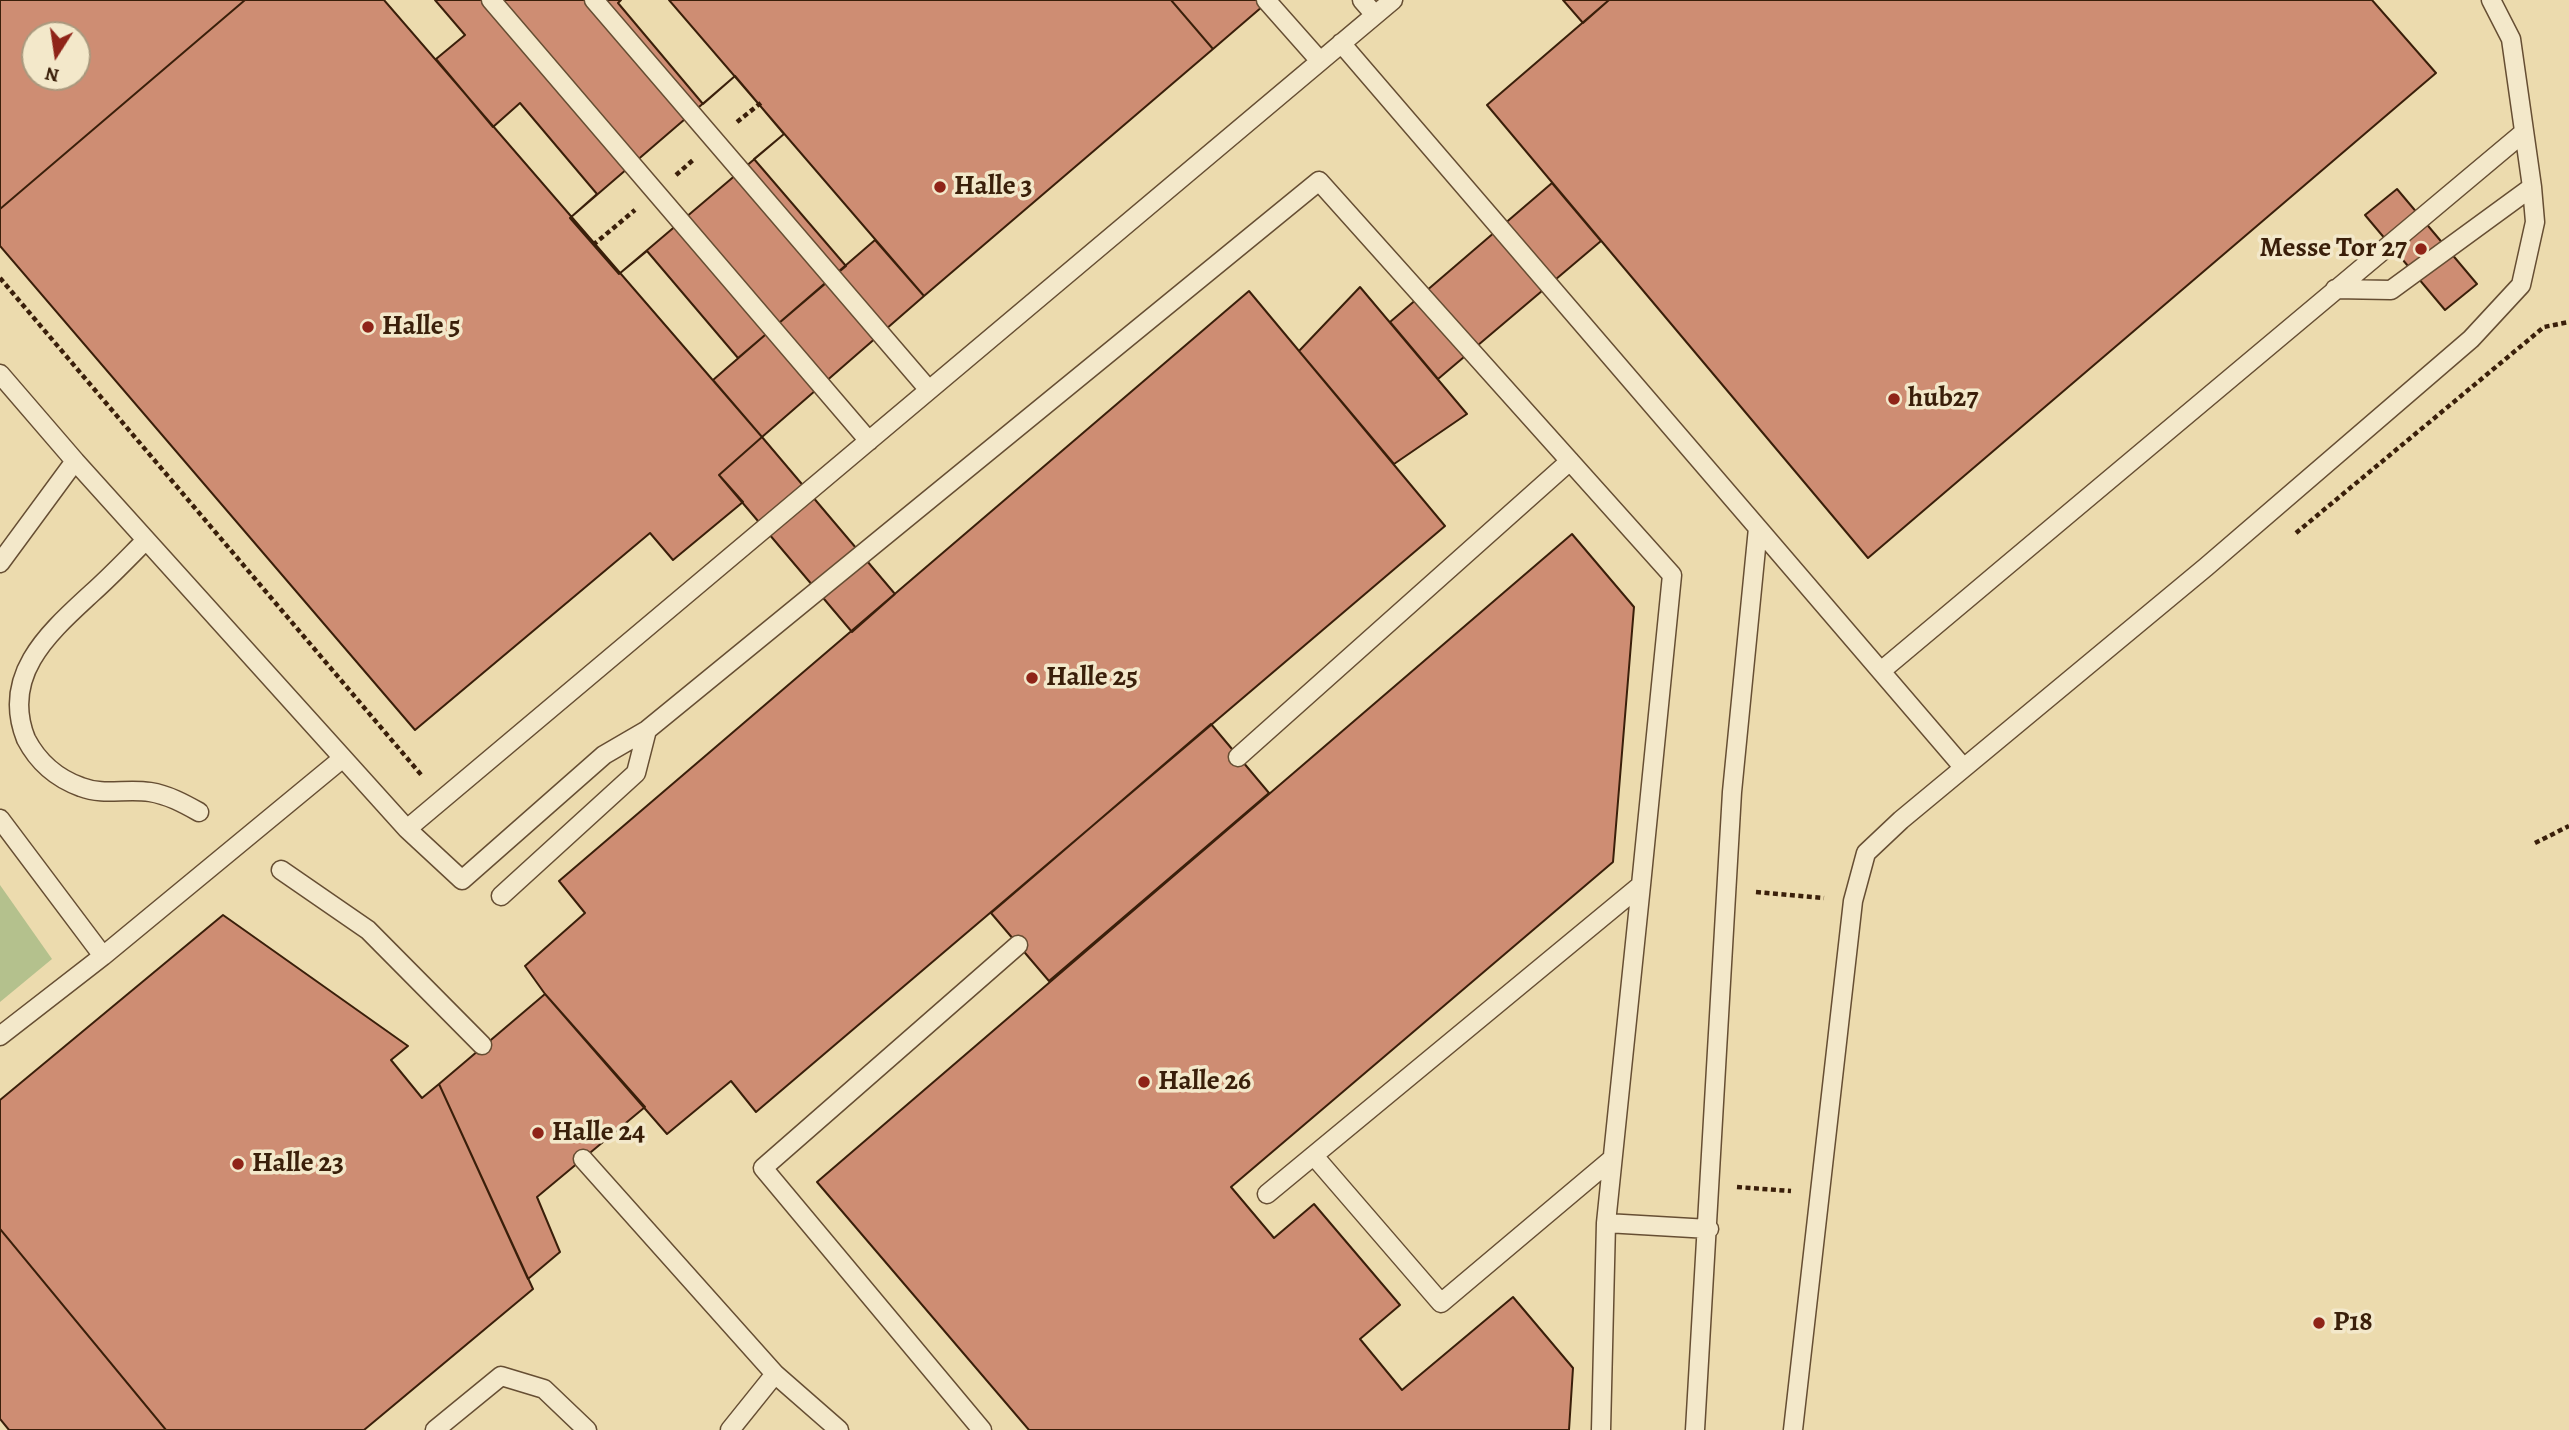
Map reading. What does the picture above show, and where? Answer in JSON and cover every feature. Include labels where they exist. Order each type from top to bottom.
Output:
[{"type":"lane","points":[[491,0],[869,441]]},
{"type":"lane","points":[[593,0],[929,390]]},
{"type":"lane","points":[[1266,0],[1320,61]]},
{"type":"lane","points":[[1363,0],[1375,15]]},
{"type":"lane","points":[[407,829],[1392,0]]},
{"type":"lane","points":[[1793,1430],[1853,901],[1866,853],[1963,767],[2206,567],[2471,339],[2521,285],[2535,222],[2532,187],[2511,39],[2491,0]]},
{"type":"lane","points":[[1341,43],[1963,767]]},
{"type":"lane","points":[[1881,671],[2523,133]]},
{"type":"lane","points":[[0,374],[75,461],[407,829],[462,880],[604,755],[647,730],[1319,181],[1672,575],[1606,1223],[1601,1430]]},
{"type":"lane","points":[[2335,289],[2391,290],[2532,187]]},
{"type":"lane","points":[[0,563],[75,461]]},
{"type":"lane","points":[[1238,757],[1570,461]]},
{"type":"lane","points":[[1695,1430],[1709,1229],[1732,792],[1758,528]]},
{"type":"lane","points":[[146,540],[44,636],[26,658],[17,697],[18,717],[32,750],[44,766],[61,778],[80,787],[105,793],[148,791],[173,798],[199,812]]},
{"type":"lane","points":[[501,896],[636,773],[647,730]]},
{"type":"lane","points":[[0,1036],[103,956],[343,758]]},
{"type":"lane","points":[[0,819],[103,956]]},
{"type":"lane","points":[[281,870],[368,930],[482,1045]]},
{"type":"lane","points":[[1267,1194],[1642,885]]},
{"type":"lane","points":[[982,1430],[763,1168],[1018,945]]},
{"type":"lane","points":[[1314,1156],[1441,1303],[1612,1159]]},
{"type":"lane","points":[[583,1159],[775,1374],[839,1430]]},
{"type":"lane","points":[[1606,1223],[1709,1229]]},
{"type":"lane","points":[[730,1430],[775,1374]]},
{"type":"lane","points":[[435,1430],[501,1376],[544,1390],[582,1428]]},
{"type":"path","points":[[0,278],[442,800]]},
{"type":"path","points":[[2297,533],[2544,327],[2569,322]]},
{"type":"path","points":[[2535,843],[2569,826]]},
{"type":"path","points":[[1727,889],[1803,897]]},
{"type":"path","points":[[1711,1185],[1774,1190]]},
{"type":"green space","points":[[0,885],[52,959],[0,1002]]},
{"type":"building","points":[[0,0],[245,0],[0,209]]},
{"type":"building","name":"Halle 5","points":[[245,0],[384,0],[762,437],[719,475],[743,502],[673,560],[650,533],[415,730],[0,246],[0,209]]},
{"type":"building","points":[[435,0],[621,0],[618,3],[703,104],[735,76],[784,134],[754,159],[846,266],[738,358],[647,251],[619,274],[570,218],[597,194],[520,103],[493,127],[436,59],[465,35]]},
{"type":"building","name":"Halle 3","points":[[669,0],[1171,0],[1213,49],[924,296]]},
{"type":"building","points":[[1171,0],[1270,0],[1213,49]]},
{"type":"building","points":[[1563,0],[1609,0],[1583,23]]},
{"type":"building","name":"hub27","points":[[1609,0],[2372,0],[2436,73],[1868,558],[1487,105]]},
{"type":"building","points":[[735,76],[784,134],[619,274],[570,218]]},
{"type":"building","points":[[1552,183],[1601,241],[1438,379],[1390,322]]},
{"type":"building","name":"Messe Tor 27","points":[[2397,189],[2477,284],[2445,310],[2365,215]]},
{"type":"building","points":[[875,240],[924,296],[762,437],[713,380]]},
{"type":"building","points":[[1360,287],[1467,414],[1394,464],[1299,351]]},
{"type":"building","name":"Halle 25","points":[[1249,291],[1445,526],[756,1112],[731,1081],[667,1134],[545,994],[525,966],[585,913],[559,881]]},
{"type":"building","points":[[762,437],[895,594],[852,632],[719,475]]},
{"type":"building","name":"Halle 26","points":[[1572,534],[1634,607],[1613,862],[1231,1187],[1274,1238],[1314,1204],[1400,1305],[1360,1339],[1402,1390],[1513,1297],[1573,1368],[1569,1430],[1029,1430],[817,1182]]},
{"type":"building","points":[[1211,724],[1269,793],[1049,981],[991,913]]},
{"type":"building","name":"Halle 23","points":[[223,915],[408,1046],[391,1060],[422,1098],[439,1084],[533,1289],[364,1430],[166,1430],[0,1229],[0,1100]]},
{"type":"building","name":"Halle 24","points":[[545,994],[645,1107],[537,1197],[560,1252],[528,1279],[439,1084]]},
{"type":"building","points":[[0,1229],[166,1430],[9,1430],[0,1419]]},
{"type":"place","name":"Halle 3","points":[[940,187]]},
{"type":"place","name":"Messe Tor 27","points":[[2421,249]]},
{"type":"place","name":"Halle 5","points":[[368,327]]},
{"type":"place","name":"hub27","points":[[1894,399]]},
{"type":"place","name":"Halle 25","points":[[1032,678]]},
{"type":"place","name":"Halle 26","points":[[1144,1082]]},
{"type":"place","name":"Halle 24","points":[[538,1133]]},
{"type":"place","name":"Halle 23","points":[[238,1164]]},
{"type":"place","name":"P18","points":[[2319,1323]]}]
